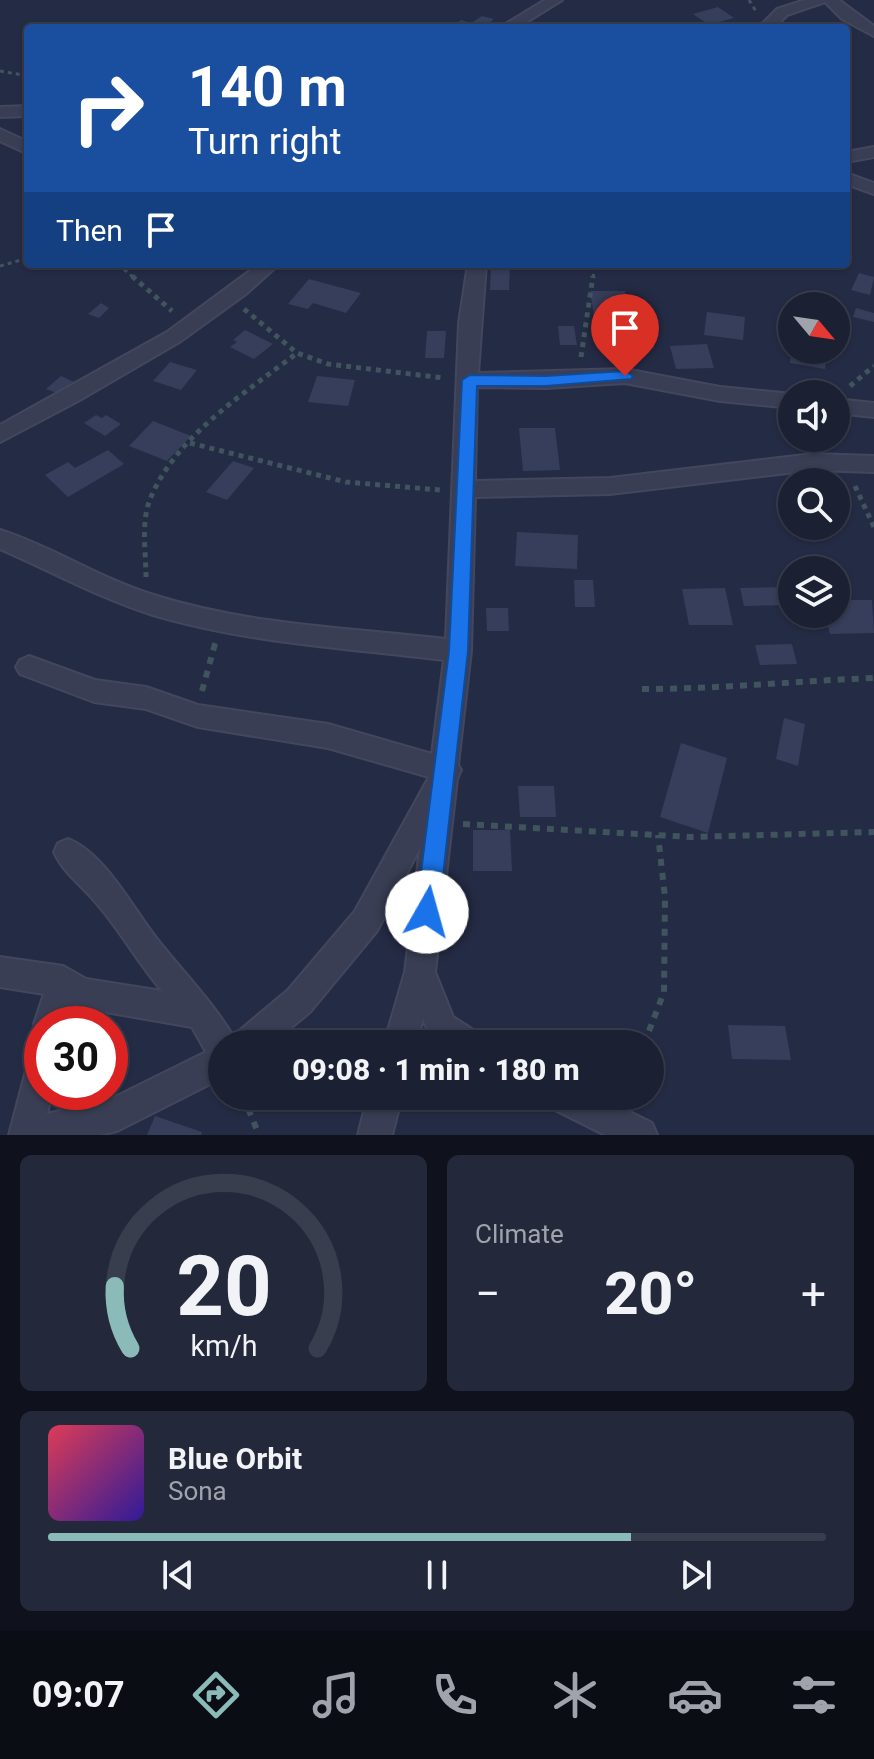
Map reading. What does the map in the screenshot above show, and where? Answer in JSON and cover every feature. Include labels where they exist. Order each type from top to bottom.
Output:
[{"type":"street","points":[[513,24],[555,0]]},
{"type":"street","points":[[769,24],[782,12],[819,0]]},
{"type":"street","points":[[831,0],[847,16],[874,32]]},
{"type":"street","points":[[0,112],[24,111]]},
{"type":"street","points":[[0,134],[24,147]]},
{"type":"street","points":[[850,156],[874,152]]},
{"type":"street","points":[[850,180],[874,189]]},
{"type":"street","points":[[0,434],[132,364],[232,298],[266,268]]},
{"type":"street","points":[[404,1030],[420,972],[447,770],[458,651],[470,380],[469,323],[476,268]]},
{"type":"street","points":[[470,380],[546,381],[625,376],[720,394],[778,400]]},
{"type":"street","points":[[850,403],[874,410]]},
{"type":"street","points":[[465,489],[629,484],[737,467],[842,460],[874,464]]},
{"type":"street","points":[[0,539],[145,602],[222,621],[458,651]]},
{"type":"street","points":[[29,667],[94,691],[146,698],[198,716],[328,736],[447,770]]},
{"type":"street","points":[[263,1030],[299,1001],[366,921],[447,770]]},
{"type":"street","points":[[68,852],[110,896],[146,949],[201,1013],[212,1030]]},
{"type":"street","points":[[0,972],[63,981],[80,994],[201,1013]]},
{"type":"street","points":[[420,972],[445,1030]]},
{"type":"street","points":[[55,1006],[63,981]]},
{"type":"street","points":[[32,1135],[117,1114],[208,1068]]},
{"type":"street","points":[[26,1135],[32,1110]]},
{"type":"street","points":[[375,1135],[381,1110]]},
{"type":"street","points":[[591,1110],[640,1135]]},
{"type":"path","points":[[0,71],[24,75]]},
{"type":"path","points":[[0,266],[24,259]]},
{"type":"path","points":[[123,268],[191,327]]},
{"type":"path","points":[[579,377],[594,268]]},
{"type":"path","points":[[232,298],[297,353],[328,364],[372,372],[470,380]]},
{"type":"path","points":[[145,602],[149,503],[190,443],[245,392],[297,353]]},
{"type":"path","points":[[850,388],[874,366]]},
{"type":"path","points":[[190,443],[277,467],[373,485],[465,489]]},
{"type":"path","points":[[842,460],[874,527]]},
{"type":"path","points":[[198,716],[202,686],[222,621]]},
{"type":"path","points":[[642,689],[720,689],[788,681],[874,678]]},
{"type":"path","points":[[438,823],[658,835],[874,832]]},
{"type":"path","points":[[649,1030],[664,992],[665,897],[658,835]]},
{"type":"path","points":[[249,1110],[259,1135]]},
{"type":"building","points":[[718,7],[734,18],[708,24],[693,14]]},
{"type":"building","points":[[482,16],[494,19],[488,24],[456,24],[461,20],[471,23]]},
{"type":"building","points":[[491,268],[510,268],[509,290],[490,290]]},
{"type":"building","points":[[859,273],[874,277],[870,295],[851,290]]},
{"type":"building","points":[[309,279],[361,293],[346,313],[313,303],[308,309],[288,304]]},
{"type":"building","points":[[590,291],[625,291],[630,322],[595,322]]},
{"type":"building","points":[[101,303],[109,308],[99,318],[88,314]]},
{"type":"building","points":[[856,308],[874,313],[874,322],[853,317]]},
{"type":"building","points":[[707,312],[745,317],[743,340],[704,335]]},
{"type":"building","points":[[558,326],[574,326],[577,345],[560,345]]},
{"type":"building","points":[[245,330],[273,344],[254,359],[230,347]]},
{"type":"building","points":[[427,331],[446,331],[444,358],[425,358]]},
{"type":"building","points":[[707,344],[714,368],[676,369],[670,346]]},
{"type":"building","points":[[170,362],[197,370],[181,390],[153,381]]},
{"type":"building","points":[[796,364],[826,364],[825,369]]},
{"type":"building","points":[[61,376],[76,383],[62,395],[46,389]]},
{"type":"building","points":[[317,376],[355,380],[348,406],[308,402]]},
{"type":"building","points":[[96,415],[102,418],[106,415],[121,424],[105,436],[84,423]]},
{"type":"building","points":[[153,421],[191,436],[167,461],[129,446]]},
{"type":"building","points":[[519,428],[555,428],[560,470],[523,471]]},
{"type":"building","points":[[108,450],[124,464],[68,497],[45,475],[68,462],[75,468]]},
{"type":"building","points":[[233,461],[254,468],[227,500],[206,492]]},
{"type":"building","points":[[517,532],[578,535],[577,569],[515,566]]},
{"type":"building","points":[[574,580],[593,580],[595,607],[575,607]]},
{"type":"building","points":[[778,587],[778,605],[744,606],[740,588]]},
{"type":"building","points":[[725,588],[733,625],[689,625],[682,589]]},
{"type":"building","points":[[850,600],[872,600],[874,633],[830,634],[828,628],[850,628]]},
{"type":"building","points":[[486,608],[508,608],[509,631],[487,631]]},
{"type":"building","points":[[792,644],[797,664],[760,665],[755,645]]},
{"type":"building","points":[[784,718],[805,724],[798,766],[776,759]]},
{"type":"building","points":[[681,743],[727,758],[708,833],[660,817]]},
{"type":"building","points":[[518,786],[554,786],[556,817],[520,817]]},
{"type":"building","points":[[473,830],[510,830],[512,871],[473,871]]},
{"type":"building","points":[[728,1025],[785,1026],[791,1060],[732,1059]]},
{"type":"building","points":[[155,1116],[202,1132],[201,1135],[147,1135]]},
{"type":"route","points":[[427,912],[447,770],[458,651],[470,380],[546,381],[625,376]]}]
